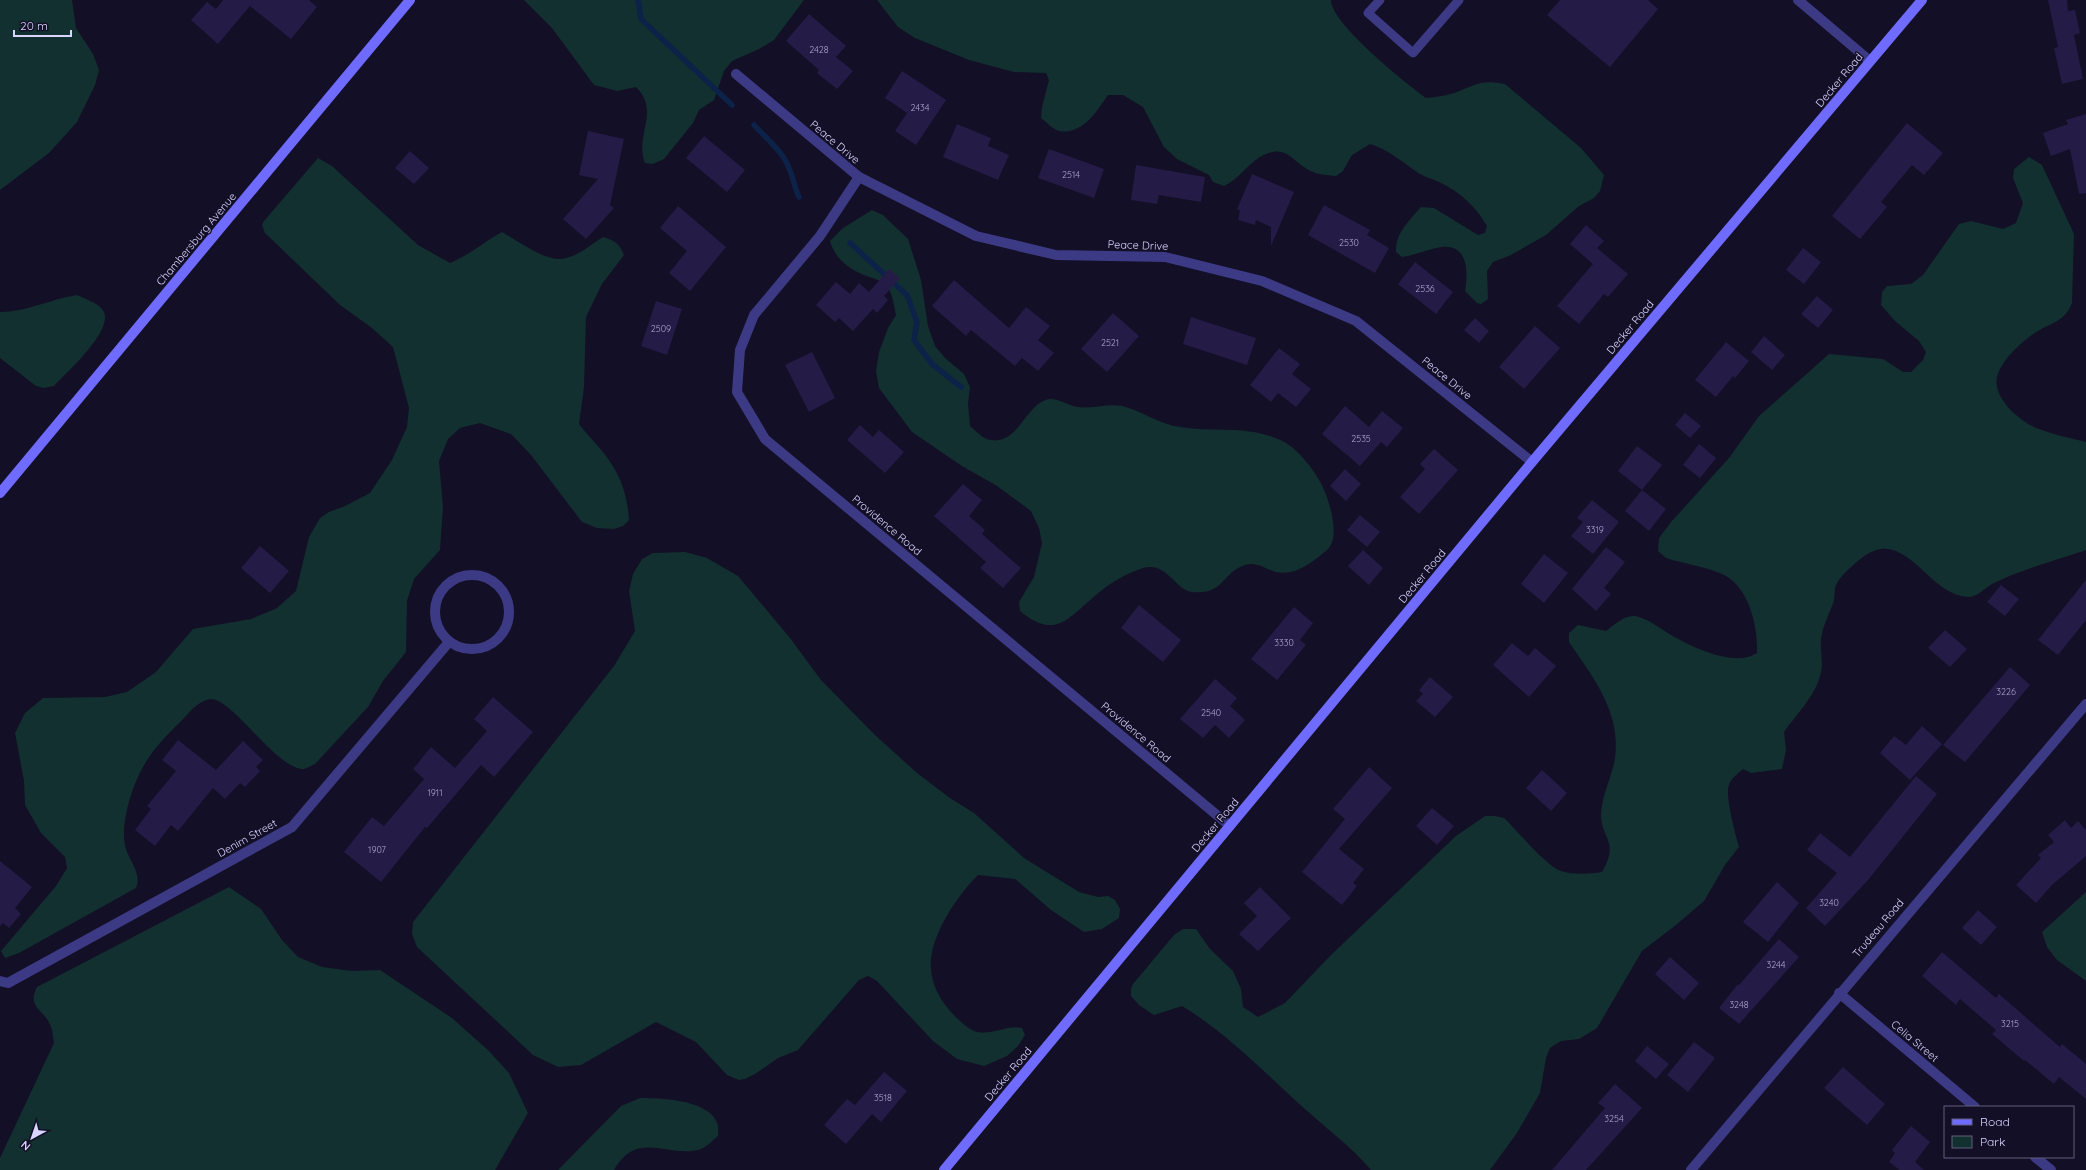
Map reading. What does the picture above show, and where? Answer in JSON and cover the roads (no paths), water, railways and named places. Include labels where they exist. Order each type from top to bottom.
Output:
[{"type":"street","name":"Chambersburg Avenue","points":[[0,493],[410,0]]},
{"type":"street","points":[[1798,0],[1870,61]]},
{"type":"street","name":"Decker Road","points":[[944,1170],[1532,462],[1922,0]]},
{"type":"street","name":"Peace Drive","points":[[736,74],[859,177],[976,236],[1056,255],[1165,257],[1262,281],[1356,321],[1532,462]]},
{"type":"street","name":"Providence Road","points":[[859,177],[820,236],[754,315],[740,350],[737,392],[765,439],[1230,826]]},
{"type":"street","points":[[475,575],[487,578],[497,585],[506,601],[508,620],[504,631],[496,641],[485,647],[472,650],[460,648],[449,642],[438,627],[434,610],[437,598],[443,588],[452,580],[464,576],[475,575]]},
{"type":"street","name":"Denim Street","points":[[0,981],[8,983],[292,827],[449,642]]},
{"type":"street","name":"Trudeau Road","points":[[1691,1170],[1839,993],[2086,704]]},
{"type":"street","name":"Celia Street","points":[[1839,993],[1974,1106]]},
{"type":"street","points":[[2036,1158],[2051,1170]]},
{"type":"lane","points":[[1380,0],[1368,13],[1413,53],[1459,0]]},
{"type":"waterway","points":[[638,0],[641,19],[732,105]]},
{"type":"waterway","points":[[754,125],[774,145],[784,158],[789,167],[799,197]]},
{"type":"waterway","points":[[850,243],[907,295],[917,322],[914,340],[932,364],[961,387]]}]
